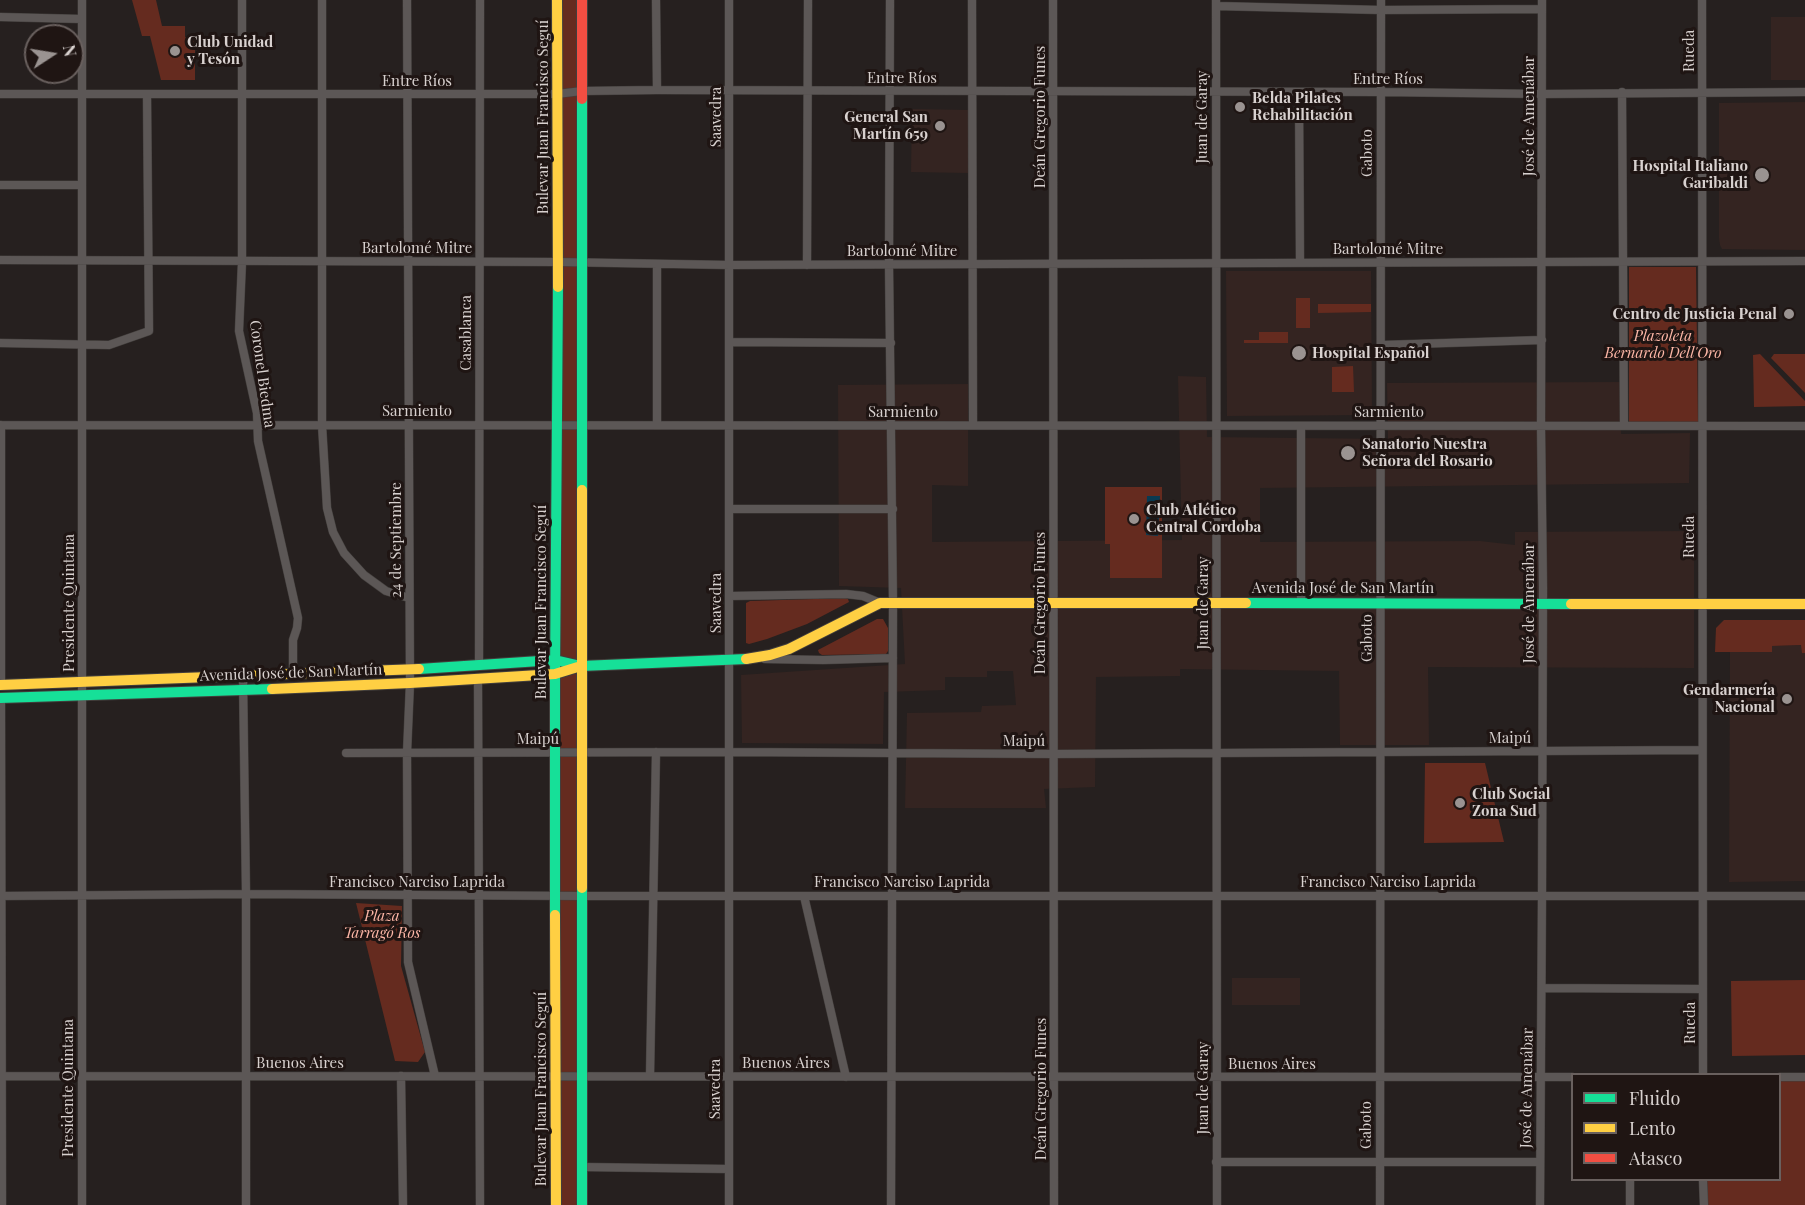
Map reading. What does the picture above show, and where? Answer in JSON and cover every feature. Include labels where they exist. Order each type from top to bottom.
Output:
[{"type":"main road","name":"Bulevar Juan Francisco Seguí","points":[[556,1205],[557,0]]},
{"type":"main road","points":[[582,0],[582,1205]]},
{"type":"main road","name":"Avenida José de San Martín","points":[[1,685],[410,670],[555,660],[581,666],[752,659],[789,649],[880,603],[1805,604]]},
{"type":"main road","name":"Avenida José de San Martín","points":[[1,698],[410,683],[555,674],[581,666]]},
{"type":"street","name":"Presidente Quintana","points":[[82,0],[82,1205]]},
{"type":"street","name":"Coronel Biedma","points":[[242,0],[242,262],[239,331],[257,413],[258,441],[298,618],[293,640],[293,675]]},
{"type":"street","points":[[322,0],[322,425],[327,508],[333,532],[344,553],[364,575],[386,591],[410,598]]},
{"type":"street","name":"24 de Septiembre","points":[[408,0],[410,683],[406,895],[408,962],[435,1076]]},
{"type":"street","name":"Casablanca","points":[[479,666],[480,0]]},
{"type":"street","points":[[656,0],[657,90]]},
{"type":"street","name":"Saavedra","points":[[729,0],[729,1205]]},
{"type":"street","points":[[807,265],[808,0]]},
{"type":"street","points":[[890,0],[889,264],[893,509],[891,1205]]},
{"type":"street","points":[[972,0],[973,425]]},
{"type":"street","name":"Deán Gregorio Funes","points":[[1053,0],[1054,1205]]},
{"type":"street","name":"Gaboto","points":[[1380,1205],[1381,0]]},
{"type":"street","name":"Rueda","points":[[1702,0],[1703,1073]]},
{"type":"street","points":[[1216,3],[1381,10],[1542,4]]},
{"type":"street","name":"Juan de Garay","points":[[1216,3],[1217,1205]]},
{"type":"street","name":"José de Amenábar","points":[[1540,1205],[1543,751],[1542,4]]},
{"type":"street","points":[[0,16],[82,19]]},
{"type":"street","name":"Entre Ríos","points":[[0,94],[557,94],[582,91],[657,90],[1543,94],[1805,92]]},
{"type":"street","points":[[1299,92],[1300,263]]},
{"type":"street","points":[[1622,92],[1624,426]]},
{"type":"street","points":[[0,343],[109,345],[149,331],[147,94]]},
{"type":"street","points":[[0,184],[82,186]]},
{"type":"street","name":"Bartolomé Mitre","points":[[0,260],[558,262],[730,265],[1805,261]]},
{"type":"street","points":[[657,264],[657,425]]},
{"type":"street","points":[[1382,345],[1542,340]]},
{"type":"street","points":[[730,342],[891,343]]},
{"type":"street","points":[[1,424],[1,685]]},
{"type":"street","name":"Sarmiento","points":[[1,424],[1805,426]]},
{"type":"street","points":[[1300,426],[1301,603]]},
{"type":"street","points":[[730,509],[893,509]]},
{"type":"street","name":"Avenida José de San Martín","points":[[730,596],[846,594],[863,596],[880,603]]},
{"type":"street","name":"Avenida José de San Martín","points":[[752,659],[893,658]]},
{"type":"street","points":[[243,677],[246,1205]]},
{"type":"street","points":[[478,679],[480,1205]]},
{"type":"street","points":[[1,698],[2,1205]]},
{"type":"street","name":"Maipú","points":[[346,753],[1054,754],[1702,750]]},
{"type":"street","points":[[650,1076],[656,752]]},
{"type":"street","name":"Francisco Narciso Laprida","points":[[1,896],[246,894],[1805,896]]},
{"type":"street","points":[[804,896],[846,1077]]},
{"type":"street","points":[[1542,988],[1703,989]]},
{"type":"street","name":"Buenos Aires","points":[[1,1076],[1571,1077]]},
{"type":"street","points":[[401,1076],[403,1205]]},
{"type":"street","points":[[1781,1077],[1805,1077]]},
{"type":"street","points":[[1216,1161],[1540,1162]]},
{"type":"street","points":[[581,1167],[729,1169]]},
{"type":"street","points":[[1630,1181],[1630,1205]]},
{"type":"street","points":[[1704,1181],[1704,1205]]},
{"type":"shaded area","points":[[1771,17],[1805,17],[1805,80],[1771,80]]},
{"type":"shaded area","name":"Hospital Italiano Garibaldi","points":[[1805,102],[1805,250],[1722,249],[1719,238],[1719,103]]},
{"type":"shaded area","name":"General San Martín 659","points":[[912,109],[969,110],[968,173],[911,172]]},
{"type":"shaded area","name":"Hospital Español","points":[[1226,271],[1371,271],[1372,415],[1227,416]]},
{"type":"shaded area","points":[[1178,376],[1206,377],[1207,437],[1388,439],[1387,383],[1620,382],[1621,434],[1690,433],[1689,483],[1260,488],[1260,542],[1480,541],[1515,545],[1515,532],[1694,531],[1694,668],[1428,667],[1429,745],[1340,745],[1339,671],[1180,669],[1180,676],[1096,677],[1095,787],[1044,789],[1046,808],[905,808],[907,713],[981,712],[982,706],[1016,705],[1013,671],[987,671],[987,677],[945,677],[945,690],[884,692],[883,744],[742,743],[741,675],[905,664],[901,588],[839,586],[838,385],[968,384],[968,486],[932,485],[932,542],[1182,540]]},
{"type":"shaded area","points":[[1802,645],[1802,652],[1805,653],[1805,881],[1729,882],[1730,652],[1771,652],[1772,646]]},
{"type":"shaded area","points":[[1232,978],[1300,978],[1300,1005],[1232,1005]]},
{"type":"green space","name":"Club Unidad y Tesón","points":[[132,0],[156,0],[162,26],[185,26],[185,37],[195,37],[195,80],[161,80],[150,36],[142,36]]},
{"type":"green space","points":[[557,0],[582,0],[582,1205],[556,1205]]},
{"type":"green space","name":"Plazoleta Bernardo Dell'Oro","points":[[1629,267],[1696,267],[1698,422],[1629,422]]},
{"type":"green space","points":[[1296,298],[1310,298],[1310,328],[1296,328]]},
{"type":"green space","points":[[1318,304],[1371,304],[1371,312],[1318,313]]},
{"type":"green space","points":[[1259,332],[1288,332],[1288,343],[1244,343],[1244,340],[1259,340]]},
{"type":"green space","points":[[1760,354],[1805,401],[1805,406],[1754,407],[1753,355]]},
{"type":"green space","points":[[1774,354],[1805,354],[1805,393],[1771,358]]},
{"type":"green space","points":[[1353,366],[1354,392],[1332,392],[1332,367]]},
{"type":"green space","name":"Club Atlético Central Cordoba","points":[[1105,487],[1162,487],[1162,578],[1110,578],[1110,544],[1105,544]]},
{"type":"green space","points":[[845,598],[849,602],[807,624],[767,639],[746,643],[746,603],[750,601]]},
{"type":"green space","points":[[877,619],[883,619],[888,628],[886,654],[822,655],[819,653],[818,650]]},
{"type":"green space","points":[[1724,620],[1805,620],[1805,653],[1802,653],[1801,645],[1772,646],[1772,652],[1715,652],[1716,628]]},
{"type":"green space","name":"Club Social Zona Sud","points":[[1425,763],[1485,763],[1504,842],[1424,843]]},
{"type":"green space","name":"Plaza Tarragó Ros","points":[[356,903],[402,906],[401,966],[425,1052],[418,1062],[395,1061]]},
{"type":"green space","points":[[1805,980],[1805,1055],[1732,1056],[1731,981]]},
{"type":"green space","points":[[1781,1077],[1805,1077],[1805,1205],[1704,1205],[1703,1181],[1781,1181]]},
{"type":"water","points":[[1147,496],[1160,496],[1158,536],[1146,535]]},
{"type":"traffic: fast","points":[[582,99],[582,490]]},
{"type":"traffic: fast","points":[[555,915],[558,287]]},
{"type":"traffic: fast","points":[[1246,603],[1571,604]]},
{"type":"traffic: fast","points":[[419,669],[555,660],[581,666],[746,659]]},
{"type":"traffic: fast","points":[[0,698],[272,689]]},
{"type":"traffic: fast","points":[[582,888],[582,1205]]},
{"type":"traffic: slow","points":[[557,0],[558,287]]},
{"type":"traffic: slow","points":[[582,490],[582,888]]},
{"type":"traffic: slow","points":[[746,659],[789,649],[880,603],[1246,603]]},
{"type":"traffic: slow","points":[[1571,604],[1805,604]]},
{"type":"traffic: slow","points":[[272,689],[555,674],[581,666]]},
{"type":"traffic: slow","points":[[0,685],[419,669]]},
{"type":"traffic: slow","points":[[555,915],[556,1205]]},
{"type":"traffic: jam","points":[[582,0],[582,99]]},
{"type":"place","name":"Club Unidad y Tesón","points":[[175,51]]},
{"type":"place","name":"Belda Pilates Rehabilitación","points":[[1240,107]]},
{"type":"place","name":"General San Martín 659","points":[[940,126]]},
{"type":"place","name":"Hospital Italiano Garibaldi","points":[[1762,175]]},
{"type":"place","name":"Centro de Justicia Penal","points":[[1789,314]]},
{"type":"place","name":"Hospital Español","points":[[1299,353]]},
{"type":"place","name":"Sanatorio Nuestra Señora del Rosario","points":[[1348,453]]},
{"type":"place","name":"Club Atlético Central Cordoba","points":[[1134,519]]},
{"type":"place","name":"Gendarmería Nacional","points":[[1787,699]]},
{"type":"place","name":"Club Social Zona Sud","points":[[1460,803]]}]
